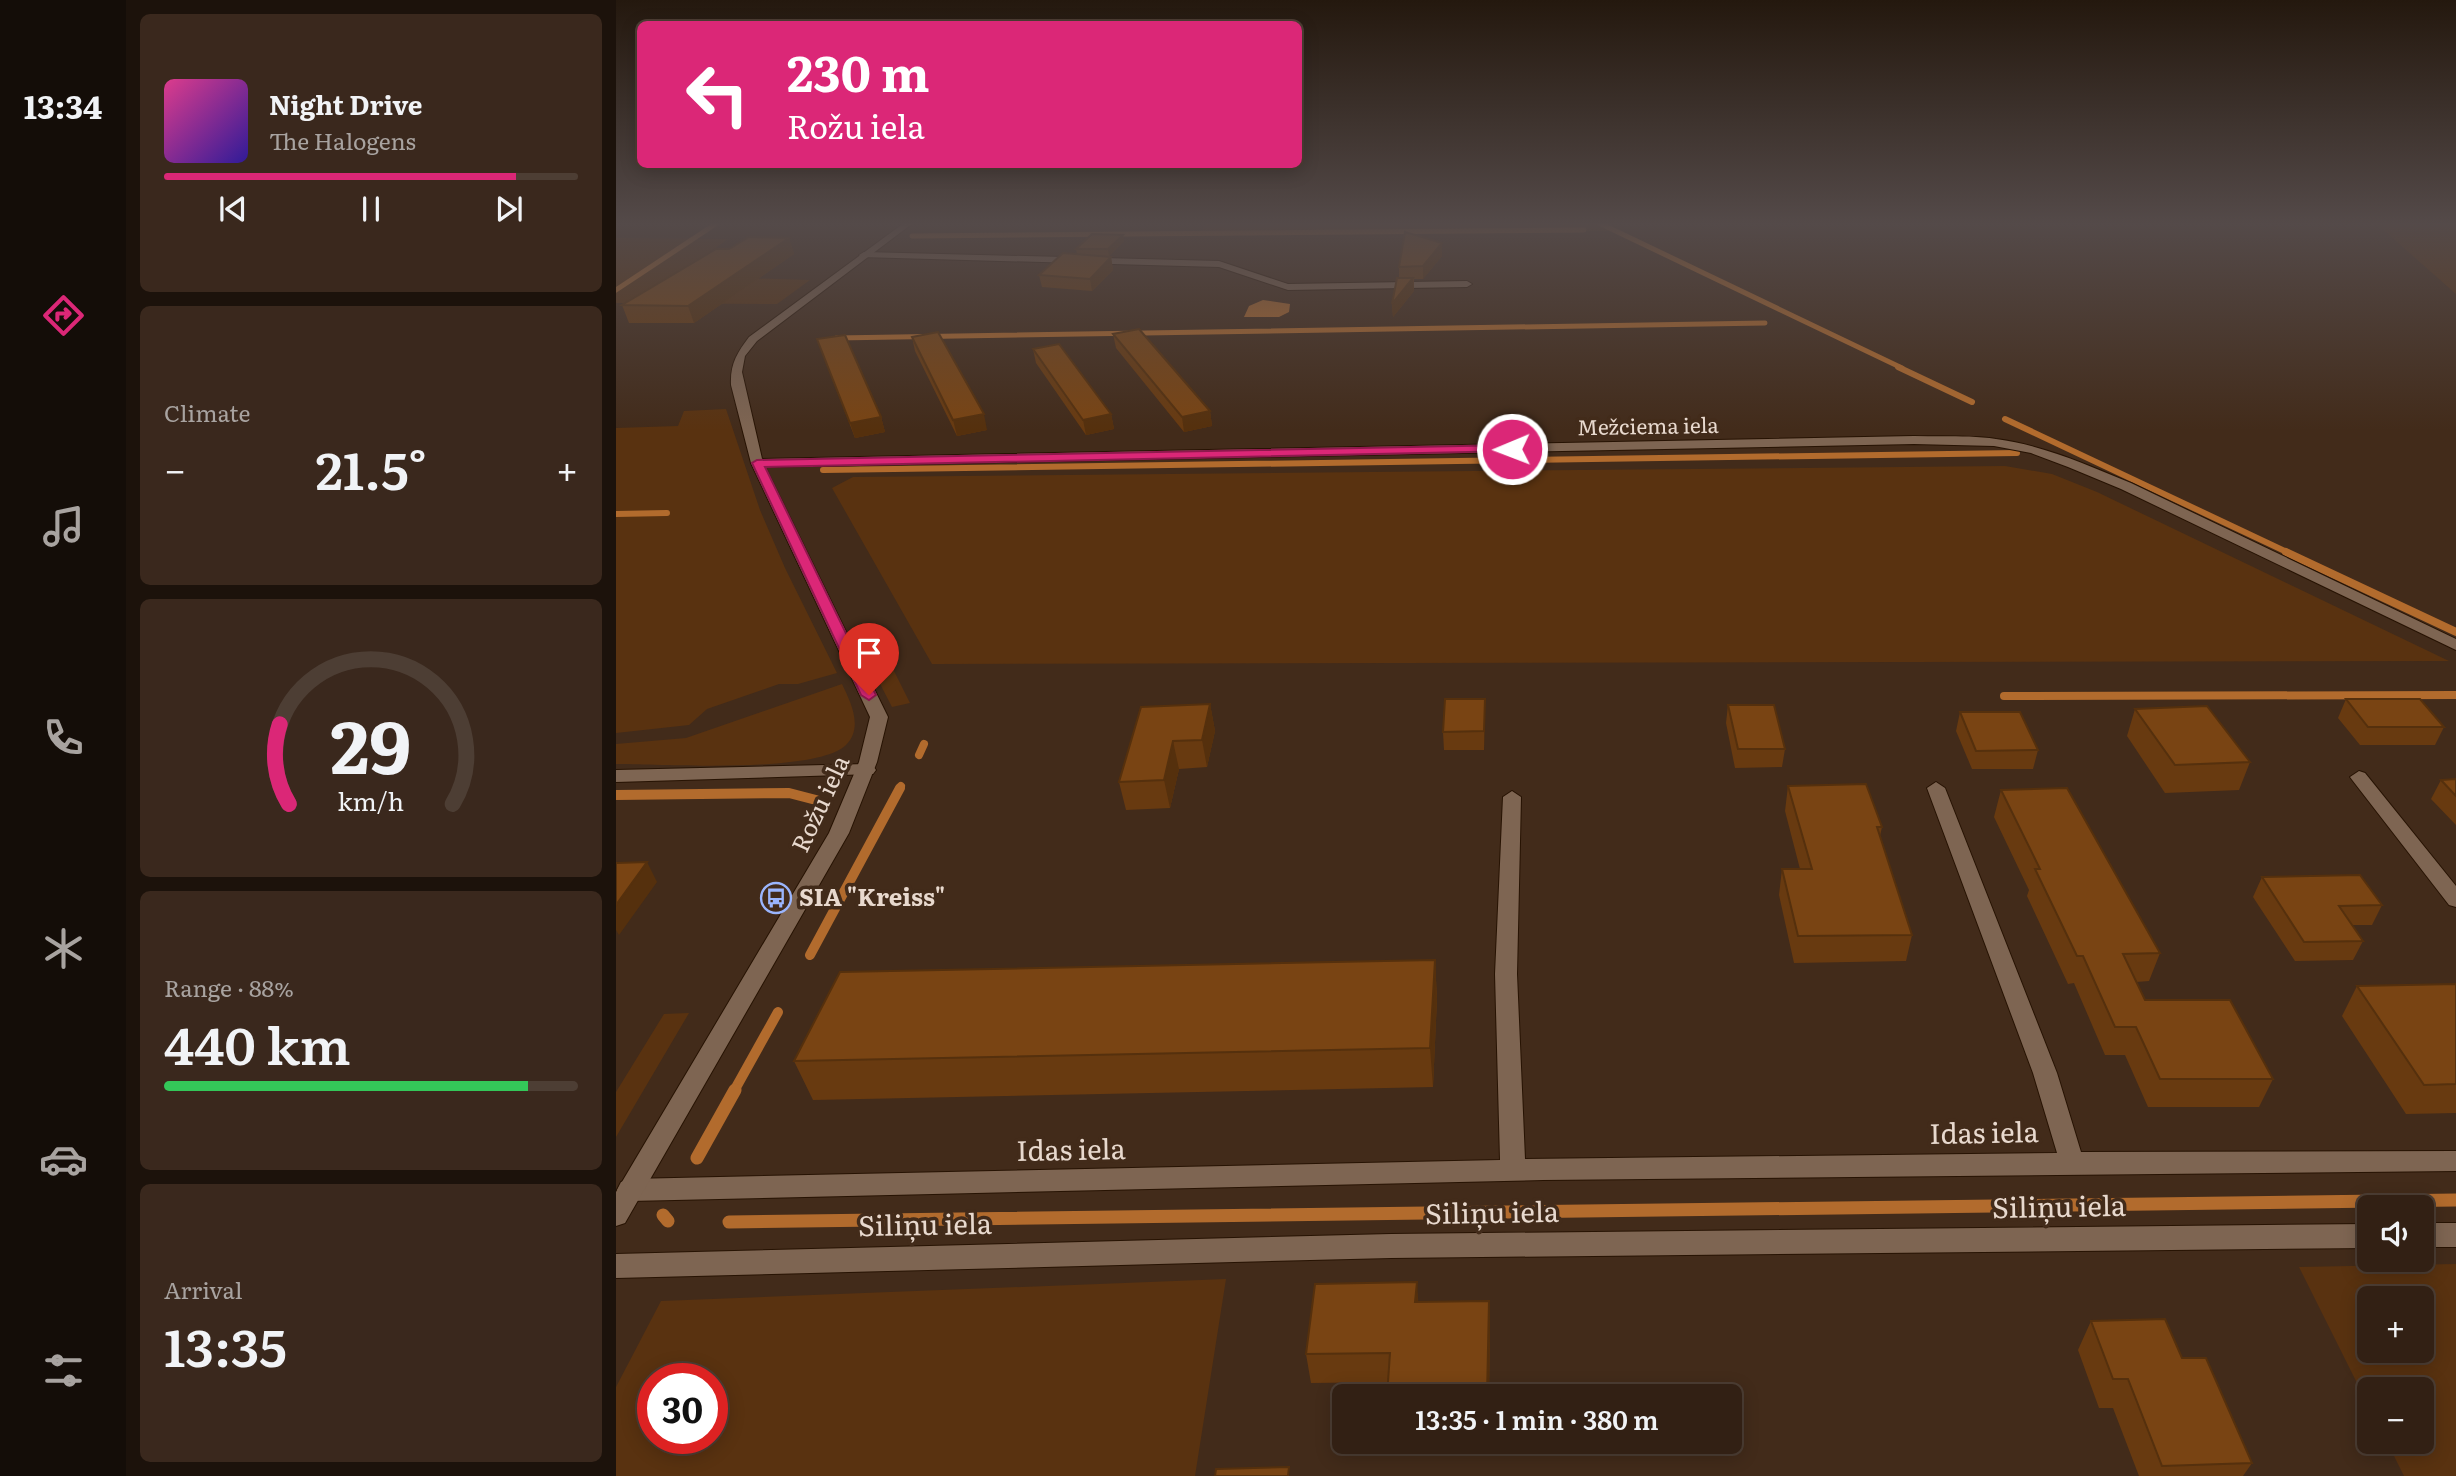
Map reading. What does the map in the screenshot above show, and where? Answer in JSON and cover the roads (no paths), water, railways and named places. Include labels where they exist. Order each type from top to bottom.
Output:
[{"type":"street","name":"Rožu iela","points":[[616,1215],[839,833],[867,770],[879,717],[757,463],[737,385],[736,372],[740,356],[753,339],[815,292]]},
{"type":"street","name":"Mežciema iela","points":[[757,463],[1914,440],[1994,442],[2034,450],[2126,486],[2456,645]]},
{"type":"street","points":[[616,776],[867,770]]},
{"type":"street","points":[[2359,777],[2456,900]]},
{"type":"street","points":[[1936,788],[2045,1073],[2072,1162]]},
{"type":"street","points":[[1512,797],[1506,974],[1513,1170]]},
{"type":"street","name":"Idas iela","points":[[630,1190],[1513,1170],[2072,1162],[2456,1161]]},
{"type":"street","points":[[2434,1235],[2456,1235]]},
{"type":"street","name":"Siliņu iela","points":[[616,1266],[1391,1246],[2357,1236]]},
{"type":"waterway","points":[[1743,292],[1902,368]]},
{"type":"waterway","points":[[836,338],[1765,323]]},
{"type":"waterway","points":[[1898,367],[1972,402]]},
{"type":"waterway","points":[[2005,419],[2289,553]]},
{"type":"waterway","points":[[823,470],[2017,453]]},
{"type":"waterway","points":[[616,514],[667,513]]},
{"type":"waterway","points":[[2286,552],[2456,632]]},
{"type":"waterway","points":[[2004,696],[2456,695]]},
{"type":"waterway","points":[[919,755],[924,744]]},
{"type":"waterway","points":[[810,955],[900,788]]},
{"type":"waterway","points":[[616,795],[789,793],[816,800]]},
{"type":"waterway","points":[[734,1091],[778,1012]]},
{"type":"waterway","points":[[697,1158],[735,1090]]},
{"type":"waterway","points":[[729,1222],[2456,1200]]},
{"type":"waterway","points":[[663,1215],[668,1221]]},
{"type":"place","name":"SIA \"Kreiss\"","points":[[776,898]]}]
